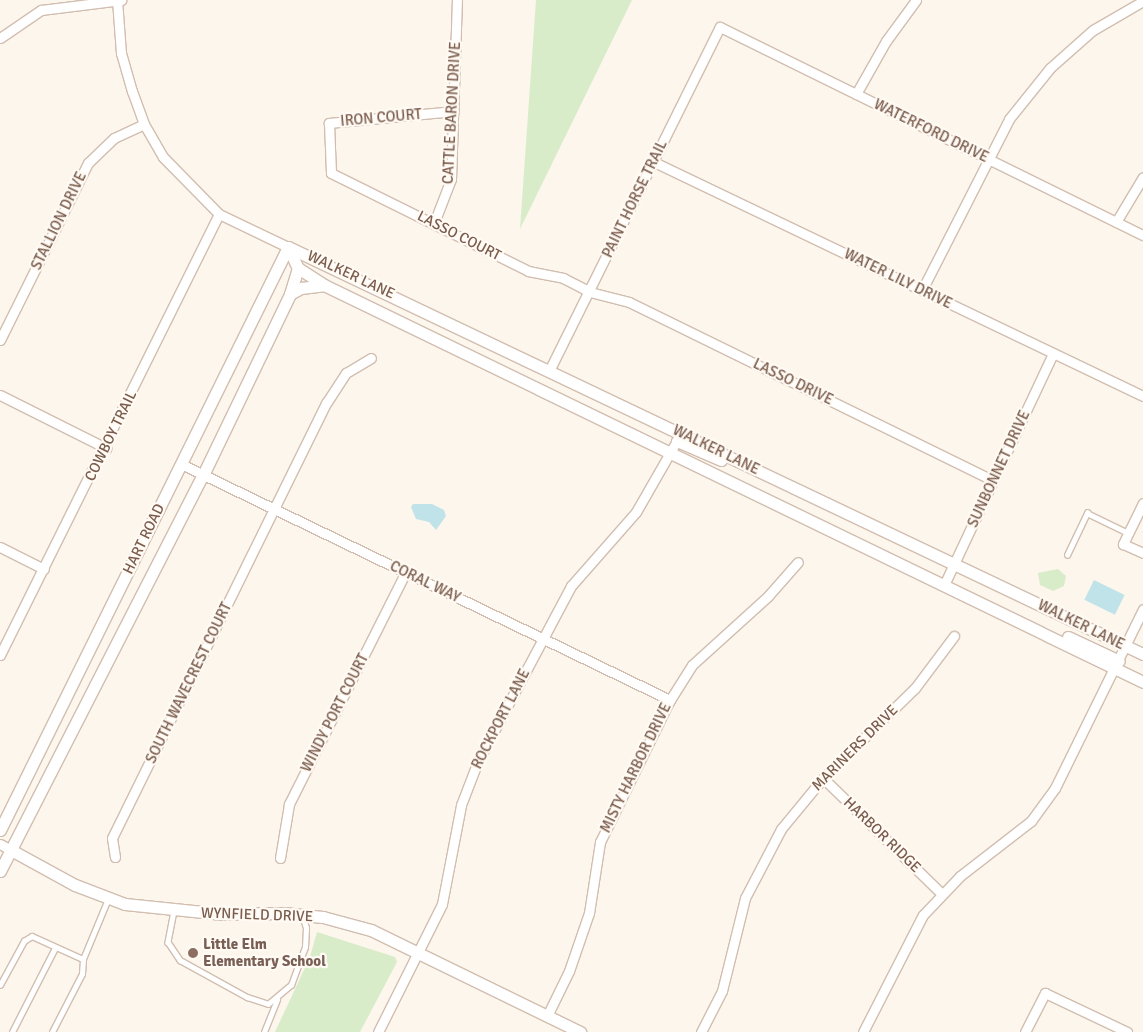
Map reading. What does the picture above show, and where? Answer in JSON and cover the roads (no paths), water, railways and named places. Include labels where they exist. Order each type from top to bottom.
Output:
[{"type":"street","points":[[117,0],[122,53],[144,124],[163,157],[219,214],[288,248],[298,268]]},
{"type":"street","points":[[0,38],[41,10],[121,0]]},
{"type":"street","name":"CATTLE BARON DRIVE","points":[[434,223],[450,179],[457,0]]},
{"type":"street","points":[[856,94],[886,41],[916,0]]},
{"type":"street","points":[[922,290],[986,158],[1009,119],[1050,68],[1093,30],[1143,1]]},
{"type":"street","name":"WATERFORD DRIVE","points":[[720,27],[1143,235]]},
{"type":"street","name":"PAINT HORSE TRAIL","points":[[549,370],[590,292],[720,27]]},
{"type":"street","name":"IRON COURT","points":[[331,172],[328,122],[454,111]]},
{"type":"street","name":"STALLION DRIVE","points":[[0,340],[88,163],[114,138],[144,124]]},
{"type":"street","name":"WATER LILY DRIVE","points":[[654,162],[1143,396]]},
{"type":"street","name":"LASSO COURT","points":[[331,172],[528,271],[563,278],[590,292]]},
{"type":"street","points":[[1116,222],[1143,178]]},
{"type":"street","name":"COWBOY TRAIL","points":[[0,655],[106,448],[219,214]]},
{"type":"street","name":"WALKER LANE","points":[[288,248],[549,370],[679,437],[760,471],[954,564],[1120,657],[1143,682]]},
{"type":"street","name":"HART ROAD","points":[[0,830],[288,248]]},
{"type":"street","name":"WALKER LANE","points":[[298,268],[324,285],[844,537],[945,582],[1021,623],[1120,657],[1143,654]]},
{"type":"street","name":"HART ROAD","points":[[0,871],[203,475],[290,294],[298,268]]},
{"type":"street","points":[[290,294],[301,288],[324,285]]},
{"type":"street","name":"LASSO DRIVE","points":[[590,292],[629,302],[993,480]]},
{"type":"street","name":"SUNBONNET DRIVE","points":[[945,582],[1053,353]]},
{"type":"street","name":"SOUTH WAVECREST COURT","points":[[115,857],[112,838],[327,402],[346,373],[371,358]]},
{"type":"street","points":[[0,395],[106,448]]},
{"type":"street","name":"ROCKPORT LANE","points":[[378,1032],[442,904],[461,806],[474,770],[571,586],[636,512],[672,454],[679,437]]},
{"type":"street","name":"CORAL WAY","points":[[181,464],[670,700]]},
{"type":"street","points":[[1143,502],[1123,544],[1143,553]]},
{"type":"street","points":[[0,547],[44,569]]},
{"type":"street","name":"MISTY HARBOR DRIVE","points":[[547,1016],[569,971],[589,913],[600,842],[670,700],[692,665],[768,596],[798,562]]},
{"type":"street","name":"WINDY PORT COURT","points":[[280,858],[289,804],[405,573]]},
{"type":"street","points":[[863,1032],[923,915],[941,893],[1031,821],[1055,788],[1079,744],[1143,609]]},
{"type":"street","name":"MARINERS DRIVE","points":[[701,1032],[722,991],[745,898],[756,872],[781,829],[822,778],[915,688],[954,636]]},
{"type":"street","points":[[1120,657],[1143,662]]},
{"type":"street","name":"HARBOR RIDGE","points":[[822,778],[941,893]]},
{"type":"street","points":[[0,844],[11,850]]},
{"type":"street","name":"WYNFIELD DRIVE","points":[[11,850],[75,885],[124,904],[174,911],[302,915],[370,930],[419,952],[580,1032]]},
{"type":"street","points":[[1026,1032],[1045,993],[1127,1032]]},
{"type":"lane","points":[[1066,555],[1087,513],[1128,533]]},
{"type":"lane","points":[[52,1032],[82,974],[83,959],[108,898]]},
{"type":"lane","points":[[174,911],[168,942],[180,960],[261,1003],[268,1004],[278,998],[291,985],[305,947],[306,928],[302,915]]},
{"type":"lane","points":[[0,985],[24,940],[32,936],[83,959]]},
{"type":"lane","points":[[12,1032],[55,948]]},
{"type":"lane","points":[[264,1032],[278,998]]},
{"type":"water","points":[[413,504],[432,504],[444,510],[446,516],[436,530],[429,522],[416,519],[411,507]]},
{"type":"water","points":[[1094,580],[1125,595],[1115,615],[1084,600]]},
{"type":"place","name":"Little Elm Elementary School","points":[[193,953]]}]
